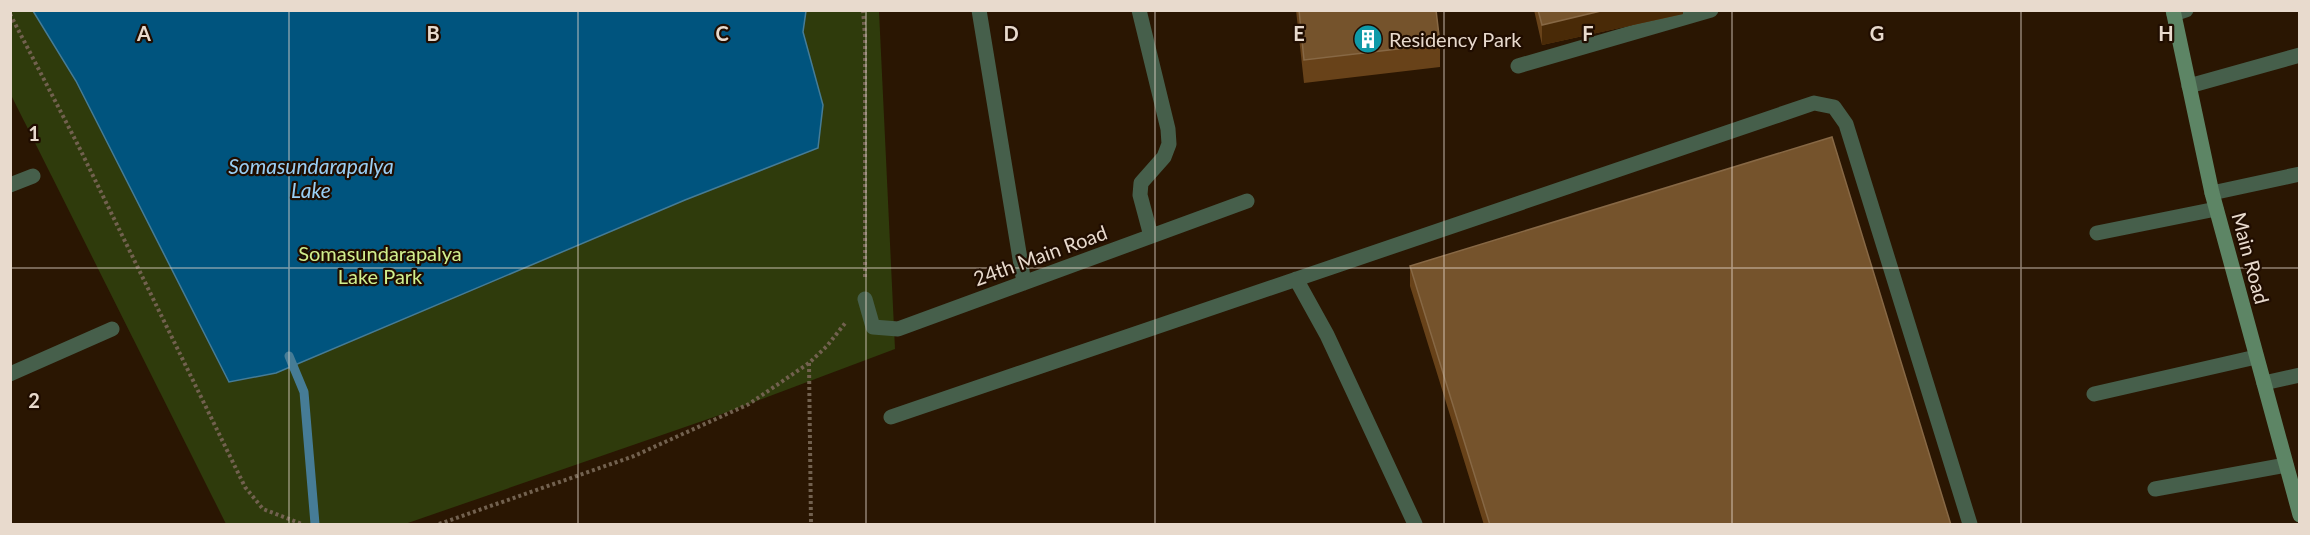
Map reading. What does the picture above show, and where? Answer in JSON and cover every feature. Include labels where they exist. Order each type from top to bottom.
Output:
[{"type":"street","points":[[979,10],[1023,283]]},
{"type":"street","points":[[1139,10],[1168,129],[1169,144],[1164,157],[1141,183],[1140,195],[1151,236]]},
{"type":"street","points":[[1518,66],[1710,10]]},
{"type":"street","name":"Main Road","points":[[2178,12],[2189,86],[2212,193],[2300,515]]},
{"type":"street","points":[[2189,86],[2300,55]]},
{"type":"street","points":[[891,417],[1814,103],[1834,107],[1846,124],[1970,525]]},
{"type":"street","points":[[2212,193],[2300,174]]},
{"type":"street","points":[[10,185],[33,176]]},
{"type":"street","name":"24th Main Road","points":[[865,299],[873,327],[898,329],[1247,201]]},
{"type":"street","points":[[2097,233],[2216,209]]},
{"type":"street","points":[[1296,279],[1327,335],[1415,525]]},
{"type":"street","points":[[10,374],[112,329]]},
{"type":"street","points":[[2094,394],[2256,357]]},
{"type":"street","points":[[2264,383],[2300,375]]},
{"type":"street","points":[[2155,489],[2286,465]]},
{"type":"path","points":[[439,525],[634,456],[749,404],[809,363],[827,346],[865,299],[865,36],[863,10]]},
{"type":"path","points":[[10,14],[78,146],[245,487],[263,509],[302,525]]},
{"type":"path","points":[[809,363],[811,525]]},
{"type":"green space","name":"Somasundarapalya Lake Park","points":[[11,11],[879,11],[895,349],[714,417],[405,524],[226,524],[11,95]]},
{"type":"water","name":"Somasundarapalya Lake","points":[[33,11],[806,11],[803,32],[823,105],[818,148],[685,200],[276,373],[229,382],[76,81]]},
{"type":"building","name":"Residency Park","points":[[1299,10],[1436,10],[1440,44],[1304,60]]},
{"type":"building","points":[[1538,10],[1605,10],[1542,25]]},
{"type":"building","points":[[1832,137],[1951,525],[1490,525],[1410,266]]},
{"type":"waterway","points":[[289,356],[304,392],[315,524]]},
{"type":"place","name":"Residency Park","points":[[1368,39]]}]
